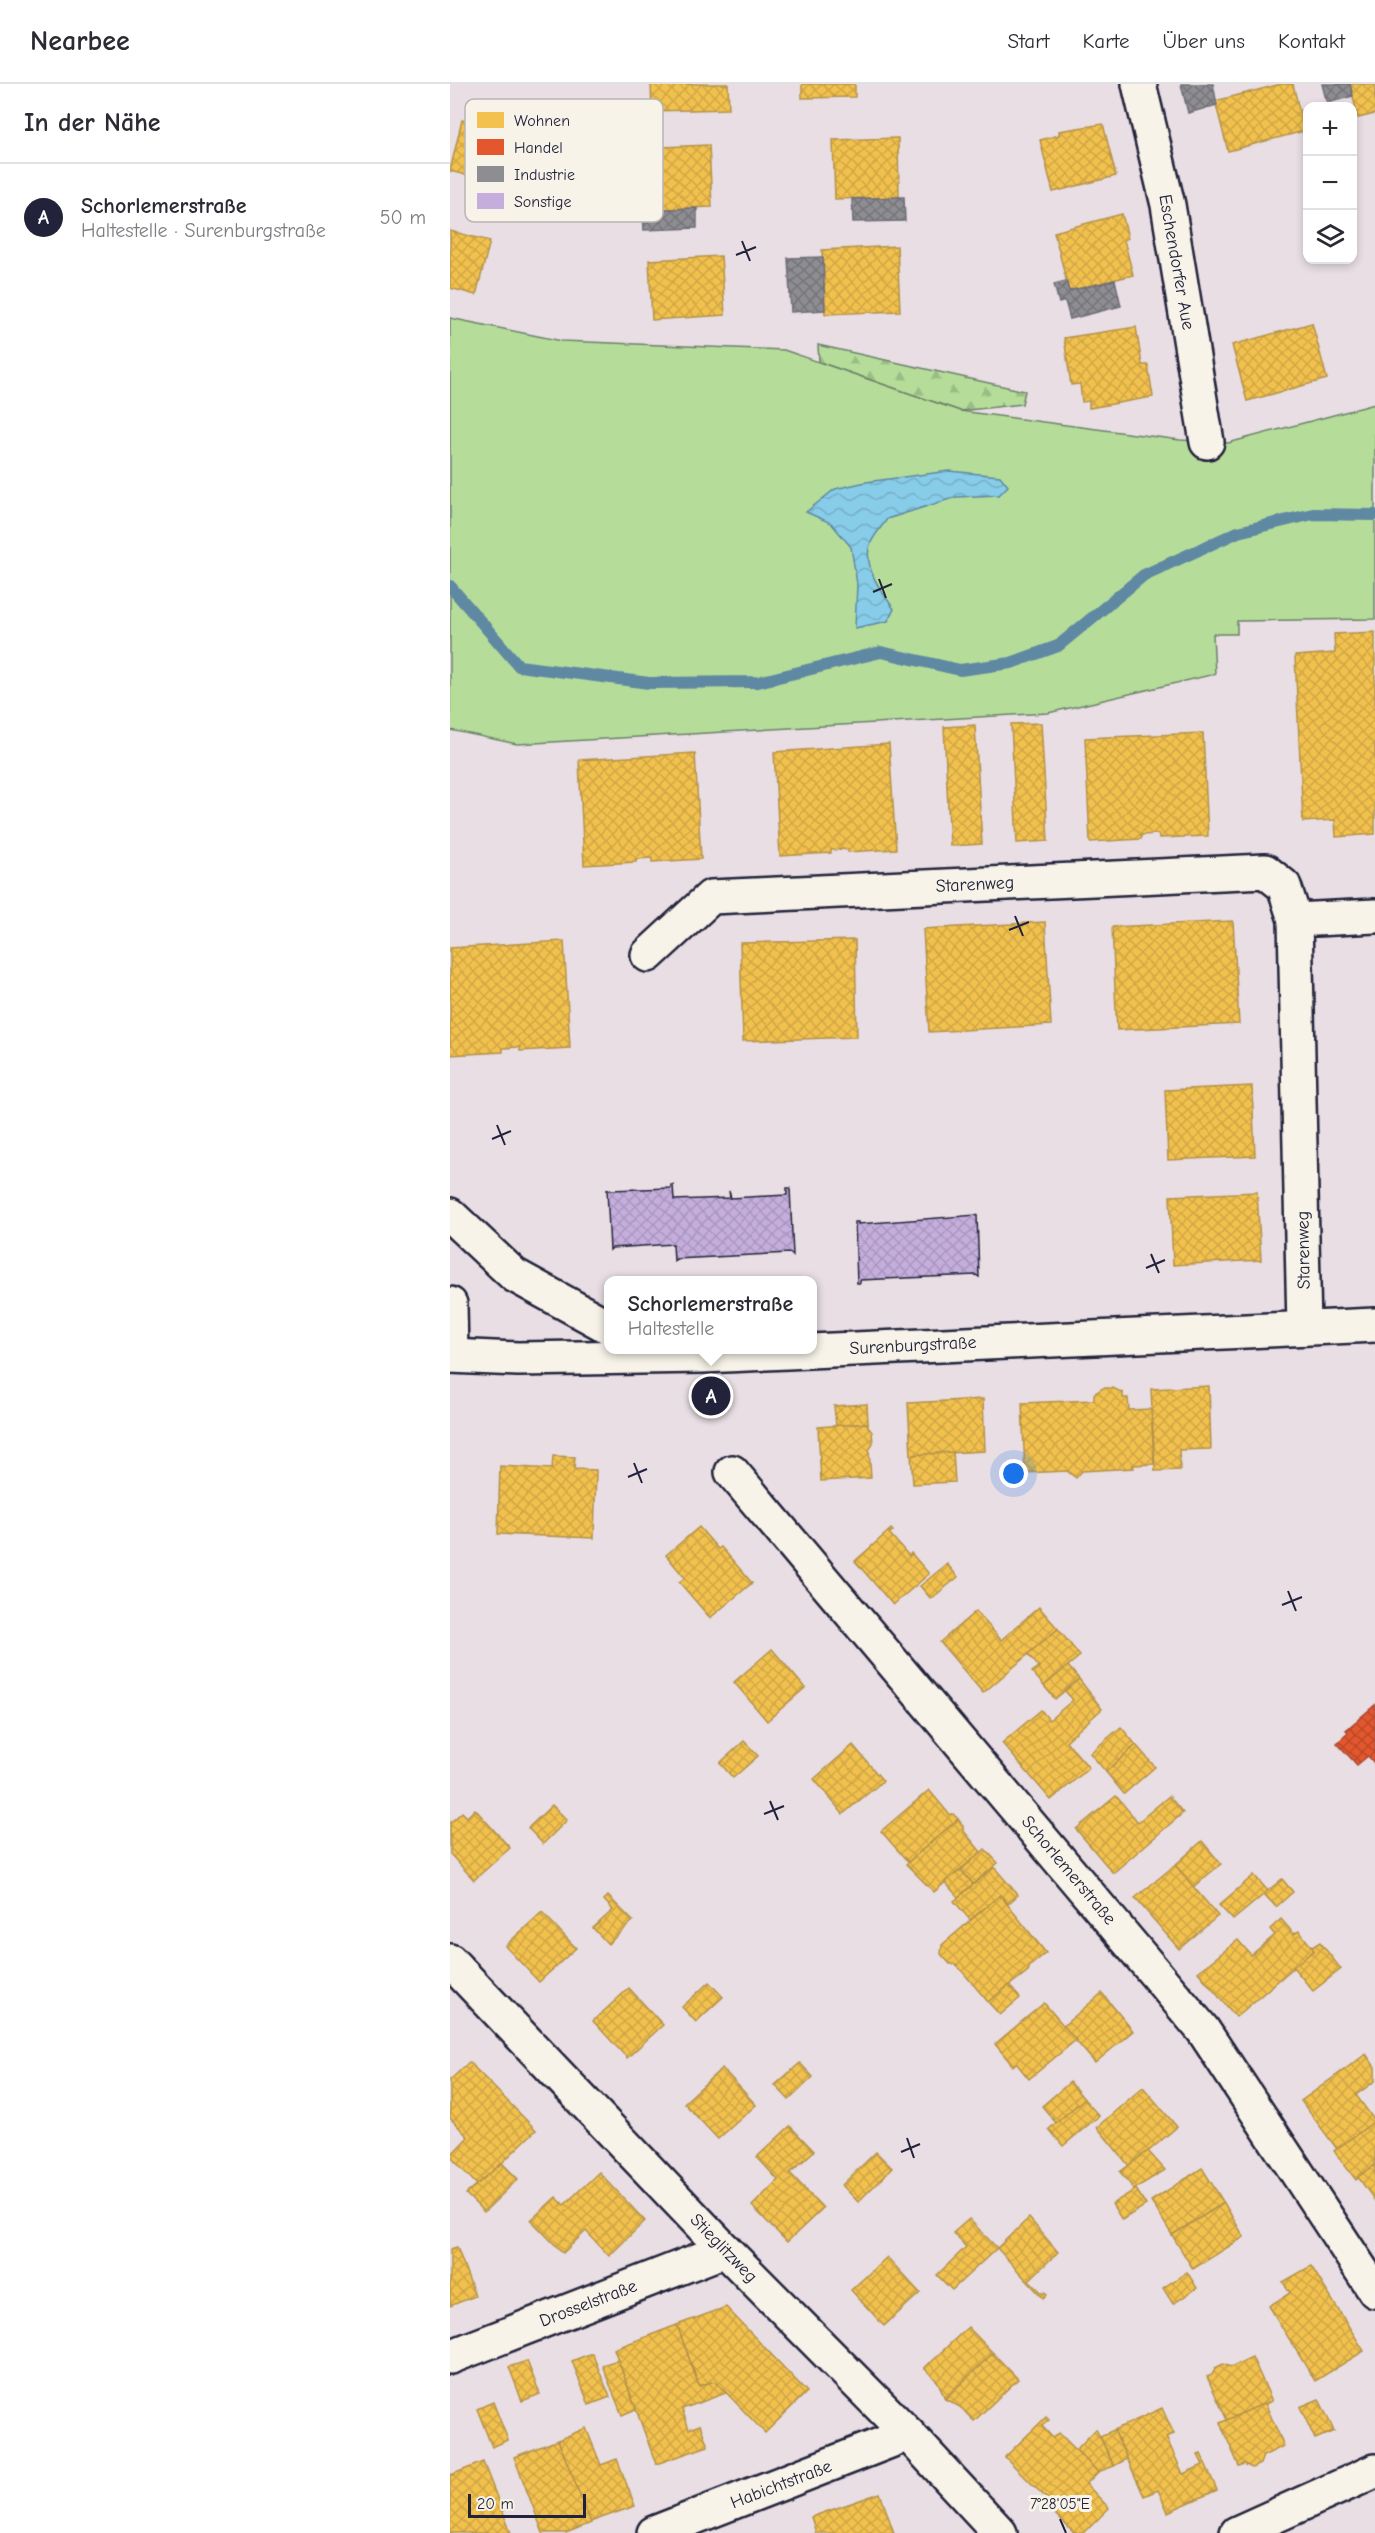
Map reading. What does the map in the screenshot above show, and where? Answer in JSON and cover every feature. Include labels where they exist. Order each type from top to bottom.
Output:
[{"type":"street","name":"Eschendorfer Aue","points":[[1139,84],[1168,205],[1207,442]]},
{"type":"street","name":"Starenweg","points":[[648,955],[711,897],[1265,871],[1284,886],[1295,920],[1304,1328]]},
{"type":"street","points":[[1295,920],[1375,916]]},
{"type":"street","points":[[450,1215],[514,1275],[604,1324]]},
{"type":"street","points":[[450,1304],[450,1356]]},
{"type":"street","name":"Surenburgstraße","points":[[817,1347],[1087,1340],[1375,1325]]},
{"type":"street","name":"Surenburgstraße","points":[[450,1356],[518,1359],[629,1354]]},
{"type":"street","name":"Schorlemerstraße","points":[[732,1472],[1203,2030],[1375,2291]]},
{"type":"street","name":"Stieglitzweg","points":[[450,1961],[725,2250],[908,2434],[1000,2533]]},
{"type":"street","name":"Drosselstraße","points":[[450,2357],[725,2250]]},
{"type":"street","name":"Habichtstraße","points":[[654,2533],[908,2434]]},
{"type":"street","points":[[1237,2533],[1375,2471]]},
{"type":"green space","points":[[450,318],[562,341],[784,350],[960,411],[1180,440],[1228,443],[1375,404],[1375,619],[1237,621],[1237,634],[1213,634],[1215,674],[1048,713],[517,744],[450,730]]},
{"type":"green space","points":[[818,345],[1025,391],[1022,404],[960,411],[819,362]]},
{"type":"water","points":[[949,471],[1000,476],[1008,486],[999,495],[956,497],[887,519],[872,541],[868,557],[875,581],[894,609],[888,621],[855,628],[857,584],[851,547],[831,523],[806,512],[835,489],[866,482]]},
{"type":"building: Wohnen","points":[[651,84],[728,84],[729,109],[663,111],[663,99],[652,99]]},
{"type":"building: Wohnen","points":[[802,84],[855,84],[855,97],[802,98]]},
{"type":"building: Wohnen","points":[[1281,84],[1293,84],[1303,131],[1228,151],[1215,101]]},
{"type":"building: Wohnen","points":[[1350,84],[1375,84],[1375,114],[1358,118],[1357,102],[1354,102]]},
{"type":"building: Wohnen","points":[[462,120],[465,121],[465,175],[450,171]]},
{"type":"building: Wohnen","points":[[1103,124],[1116,176],[1053,192],[1040,140],[1059,135],[1059,131]]},
{"type":"building: Wohnen","points":[[898,138],[899,197],[835,199],[833,140]]},
{"type":"building: Wohnen","points":[[709,145],[712,207],[663,209],[663,147]]},
{"type":"building: Wohnen","points":[[1122,214],[1128,238],[1124,240],[1133,275],[1069,291],[1054,232]]},
{"type":"building: Wohnen","points":[[450,231],[490,241],[476,295],[450,288]]},
{"type":"building: Wohnen","points":[[897,246],[900,311],[825,314],[822,250]]},
{"type":"building: Wohnen","points":[[721,256],[725,315],[652,320],[649,260]]},
{"type":"building: Wohnen","points":[[1312,323],[1327,379],[1247,401],[1232,345]]},
{"type":"building: Wohnen","points":[[1136,327],[1142,365],[1148,365],[1153,397],[1089,408],[1089,401],[1082,402],[1080,384],[1071,385],[1064,338]]},
{"type":"building: Wohnen","points":[[1375,632],[1375,834],[1336,837],[1335,820],[1303,822],[1295,656],[1335,653],[1334,634]]},
{"type":"building: Wohnen","points":[[1041,723],[1048,841],[1017,843],[1011,724]]},
{"type":"building: Wohnen","points":[[975,725],[982,844],[950,846],[944,727]]},
{"type":"building: Wohnen","points":[[1203,733],[1208,836],[1159,838],[1158,834],[1141,835],[1141,839],[1090,842],[1085,738]]},
{"type":"building: Wohnen","points":[[889,744],[896,849],[848,852],[848,849],[831,850],[831,853],[780,856],[774,752]]},
{"type":"building: Wohnen","points":[[695,753],[701,859],[652,862],[652,858],[636,859],[636,862],[584,865],[579,760]]},
{"type":"building: Wohnen","points":[[1233,921],[1239,1024],[1117,1030],[1112,927]]},
{"type":"building: Wohnen","points":[[1045,922],[1051,1025],[929,1032],[923,929]]},
{"type":"building: Wohnen","points":[[855,940],[857,1037],[743,1041],[740,943]]},
{"type":"building: Wohnen","points":[[564,941],[570,1048],[520,1051],[520,1047],[503,1048],[503,1052],[450,1055],[450,948]]},
{"type":"building: Wohnen","points":[[1252,1086],[1255,1156],[1168,1160],[1165,1090]]},
{"type":"building: Wohnen","points":[[1257,1192],[1261,1260],[1173,1265],[1170,1196]]},
{"type":"building: Wohnen","points":[[1209,1386],[1211,1449],[1179,1450],[1180,1470],[1155,1471],[1151,1389]]},
{"type":"building: Wohnen","points":[[1103,1388],[1113,1388],[1123,1393],[1123,1398],[1128,1398],[1129,1410],[1151,1409],[1154,1464],[1133,1465],[1134,1468],[1082,1471],[1076,1478],[1067,1471],[1025,1473],[1022,1403],[1094,1400],[1094,1394]]},
{"type":"building: Wohnen","points":[[983,1399],[985,1451],[911,1455],[908,1403]]},
{"type":"building: Wohnen","points":[[867,1404],[868,1423],[836,1426],[834,1406]]},
{"type":"building: Wohnen","points":[[868,1423],[872,1432],[873,1444],[869,1450],[871,1478],[821,1481],[818,1427]]},
{"type":"building: Wohnen","points":[[953,1452],[955,1482],[913,1484],[911,1455]]},
{"type":"building: Wohnen","points":[[553,1456],[575,1457],[574,1469],[596,1470],[594,1538],[498,1534],[500,1466],[552,1469]]},
{"type":"building: Wohnen","points":[[699,1527],[718,1549],[721,1547],[752,1583],[710,1618],[679,1582],[685,1578],[666,1555]]},
{"type":"building: Wohnen","points":[[891,1529],[893,1531],[889,1533],[929,1574],[893,1605],[855,1561]]},
{"type":"building: Wohnen","points":[[947,1564],[958,1577],[931,1599],[920,1586]]},
{"type":"building: Wohnen","points":[[1039,1607],[1058,1629],[983,1693],[940,1642],[976,1611],[1001,1640]]},
{"type":"building: Wohnen","points":[[1058,1629],[1080,1656],[1044,1686],[1032,1672],[1039,1667],[1028,1654]]},
{"type":"building: Wohnen","points":[[772,1649],[805,1688],[767,1721],[734,1682]]},
{"type":"building: Wohnen","points":[[1068,1666],[1079,1679],[1055,1699],[1044,1686]]},
{"type":"building: Wohnen","points":[[1079,1679],[1102,1709],[1066,1741],[1089,1768],[1051,1800],[1002,1743],[1041,1710],[1049,1720],[1073,1700],[1065,1691]]},
{"type":"building: Wohnen","points":[[1121,1727],[1136,1745],[1106,1772],[1090,1753]]},
{"type":"building: Wohnen","points":[[744,1741],[758,1756],[733,1778],[720,1763]]},
{"type":"building: Wohnen","points":[[853,1745],[883,1781],[843,1814],[814,1779]]},
{"type":"building: Wohnen","points":[[1136,1745],[1155,1767],[1124,1794],[1106,1772]]},
{"type":"building: Wohnen","points":[[929,1790],[949,1814],[953,1814],[958,1819],[908,1862],[881,1831]]},
{"type":"building: Wohnen","points":[[1116,1796],[1138,1822],[1169,1796],[1183,1813],[1113,1873],[1076,1829]]},
{"type":"building: Wohnen","points":[[552,1805],[567,1820],[543,1844],[528,1828]]},
{"type":"building: Wohnen","points":[[475,1809],[510,1848],[474,1880],[450,1854],[450,1823],[462,1812],[467,1817]]},
{"type":"building: Wohnen","points":[[958,1819],[963,1830],[981,1852],[934,1892],[906,1864]]},
{"type":"building: Wohnen","points":[[1202,1841],[1221,1864],[1193,1887],[1175,1865]]},
{"type":"building: Wohnen","points":[[985,1849],[998,1863],[973,1884],[961,1870]]},
{"type":"building: Wohnen","points":[[1175,1865],[1218,1916],[1179,1949],[1135,1898]]},
{"type":"building: Wohnen","points":[[994,1867],[1018,1895],[1008,1904],[1000,1895],[970,1920],[954,1901]]},
{"type":"building: Wohnen","points":[[961,1870],[973,1884],[958,1897],[945,1882]]},
{"type":"building: Wohnen","points":[[1254,1875],[1268,1891],[1233,1920],[1219,1905]]},
{"type":"building: Wohnen","points":[[1282,1879],[1293,1892],[1276,1907],[1264,1894]]},
{"type":"building: Wohnen","points":[[1000,1895],[1046,1953],[1030,1966],[1028,1971],[988,2002],[956,1964],[950,1964],[941,1954],[942,1945]]},
{"type":"building: Wohnen","points":[[608,1896],[633,1921],[608,1944],[593,1928],[613,1910],[604,1900]]},
{"type":"building: Wohnen","points":[[542,1912],[576,1948],[539,1982],[505,1946]]},
{"type":"building: Wohnen","points":[[1281,1919],[1294,1934],[1299,1931],[1314,1950],[1236,2017],[1198,1972],[1238,1940],[1251,1955],[1275,1935],[1270,1929]]},
{"type":"building: Wohnen","points":[[1320,1942],[1341,1969],[1313,1991],[1293,1967]]},
{"type":"building: Wohnen","points":[[709,1982],[723,1997],[696,2022],[682,2007]]},
{"type":"building: Wohnen","points":[[1009,1985],[1020,1998],[1000,2015],[988,2002]]},
{"type":"building: Wohnen","points":[[629,1988],[663,2025],[627,2058],[593,2021]]},
{"type":"building: Wohnen","points":[[1102,1993],[1133,2031],[1095,2063],[1063,2026]]},
{"type":"building: Wohnen","points":[[1044,2003],[1076,2040],[1029,2079],[1016,2063],[1013,2066],[995,2044]]},
{"type":"building: Wohnen","points":[[1366,2054],[1375,2067],[1375,2081],[1356,2095],[1375,2121],[1337,2149],[1301,2101]]},
{"type":"building: Wohnen","points":[[469,2062],[536,2130],[478,2186],[450,2156],[468,2137],[450,2118],[450,2080]]},
{"type":"building: Wohnen","points":[[800,2063],[813,2077],[789,2100],[775,2085]]},
{"type":"building: Wohnen","points":[[722,2068],[756,2105],[718,2139],[684,2103]]},
{"type":"building: Wohnen","points":[[1070,2082],[1084,2099],[1056,2123],[1042,2106]]},
{"type":"building: Wohnen","points":[[1143,2087],[1177,2127],[1130,2167],[1097,2127]]},
{"type":"building: Wohnen","points":[[1084,2099],[1099,2116],[1063,2146],[1049,2129]]},
{"type":"building: Wohnen","points":[[1375,2121],[1375,2165],[1356,2180],[1334,2151]]},
{"type":"building: Wohnen","points":[[790,2126],[814,2151],[790,2173],[823,2208],[787,2242],[752,2206],[778,2180],[757,2157]]},
{"type":"building: Wohnen","points":[[1148,2151],[1165,2170],[1134,2189],[1120,2172]]},
{"type":"building: Wohnen","points":[[876,2152],[892,2168],[858,2202],[842,2185]]},
{"type":"building: Wohnen","points":[[502,2163],[518,2179],[484,2212],[466,2194]]},
{"type":"building: Wohnen","points":[[1375,2165],[1375,2201],[1358,2177]]},
{"type":"building: Wohnen","points":[[1202,2168],[1224,2203],[1172,2235],[1151,2201]]},
{"type":"building: Wohnen","points":[[599,2172],[645,2221],[609,2256],[586,2231],[563,2253],[531,2220],[556,2197],[564,2205]]},
{"type":"building: Wohnen","points":[[1136,2189],[1146,2205],[1122,2220],[1112,2204]]},
{"type":"building: Wohnen","points":[[1224,2203],[1244,2237],[1193,2269],[1172,2235]]},
{"type":"building: Wohnen","points":[[1029,2218],[1058,2252],[1029,2280],[1043,2294],[1045,2292],[1047,2294],[1043,2298],[997,2248]]},
{"type":"building: Wohnen","points":[[969,2219],[997,2248],[952,2290],[937,2275],[966,2247],[953,2233]]},
{"type":"building: Wohnen","points":[[457,2247],[475,2296],[450,2306],[450,2249]]},
{"type":"building: Wohnen","points":[[887,2257],[920,2293],[884,2326],[851,2290]]},
{"type":"building: Wohnen","points":[[1311,2266],[1364,2351],[1315,2381],[1269,2306],[1290,2293],[1283,2282]]},
{"type":"building: Wohnen","points":[[1187,2272],[1197,2288],[1173,2304],[1163,2288]]},
{"type":"building: Wohnen","points":[[726,2307],[807,2392],[765,2433],[715,2381],[699,2386],[677,2325]]},
{"type":"building: Wohnen","points":[[677,2325],[699,2386],[715,2381],[726,2393],[682,2409],[689,2429],[700,2425],[708,2446],[656,2464],[614,2349]]},
{"type":"building: Wohnen","points":[[968,2327],[993,2353],[945,2399],[938,2382],[924,2368]]},
{"type":"building: Wohnen","points":[[592,2353],[610,2397],[589,2405],[572,2361]]},
{"type":"building: Wohnen","points":[[993,2353],[1018,2379],[974,2421],[960,2407],[945,2399]]},
{"type":"building: Wohnen","points":[[1252,2357],[1272,2401],[1227,2420],[1207,2377],[1212,2375],[1215,2368],[1223,2364],[1231,2367]]},
{"type":"building: Wohnen","points":[[618,2360],[636,2409],[622,2415],[602,2365]]},
{"type":"building: Wohnen","points":[[527,2361],[540,2394],[522,2401],[509,2367]]},
{"type":"building: Wohnen","points":[[1319,2399],[1334,2431],[1315,2439],[1300,2407]]},
{"type":"building: Wohnen","points":[[493,2402],[508,2440],[492,2447],[477,2409]]},
{"type":"building: Wohnen","points":[[1265,2403],[1284,2446],[1263,2456],[1260,2464],[1252,2468],[1244,2464],[1239,2466],[1220,2423]]},
{"type":"building: Wohnen","points":[[1162,2408],[1174,2434],[1166,2437],[1183,2474],[1203,2465],[1198,2455],[1201,2454],[1217,2490],[1168,2512],[1158,2490],[1144,2496],[1114,2430]]},
{"type":"building: Wohnen","points":[[1046,2417],[1049,2420],[1042,2426],[1053,2438],[1059,2433],[1098,2472],[1086,2484],[1109,2508],[1084,2533],[1074,2533],[1042,2501],[1046,2498],[1005,2457]]},
{"type":"building: Wohnen","points":[[586,2428],[601,2465],[617,2459],[635,2506],[590,2522],[558,2440]]},
{"type":"building: Wohnen","points":[[1096,2429],[1114,2466],[1098,2472],[1076,2450]]},
{"type":"building: Wohnen","points":[[1114,2430],[1127,2459],[1114,2466],[1100,2436]]},
{"type":"building: Wohnen","points":[[558,2440],[591,2523],[566,2533],[543,2533],[514,2457]]},
{"type":"building: Wohnen","points":[[483,2462],[511,2533],[450,2533],[450,2473],[451,2475]]},
{"type":"building: Wohnen","points":[[880,2493],[894,2533],[816,2533],[811,2517]]},
{"type":"building: Handel","points":[[1375,1705],[1375,1764],[1368,1756],[1357,1765],[1337,1743],[1348,1733],[1346,1730]]},
{"type":"building: Industrie","points":[[1181,84],[1213,84],[1217,105],[1188,113]]},
{"type":"building: Industrie","points":[[1322,84],[1350,84],[1353,96],[1327,102]]},
{"type":"building: Industrie","points":[[904,197],[905,221],[853,222],[852,199]]},
{"type":"building: Industrie","points":[[697,208],[697,228],[644,230],[644,222],[663,222],[663,209]]},
{"type":"building: Industrie","points":[[823,257],[825,310],[791,312],[788,258]]},
{"type":"building: Industrie","points":[[1115,280],[1121,306],[1070,319],[1065,301],[1059,303],[1054,284],[1066,281],[1069,291]]},
{"type":"building: Sonstige","points":[[673,1185],[674,1200],[730,1198],[729,1191],[731,1198],[787,1195],[787,1188],[790,1188],[793,1256],[790,1253],[676,1259],[674,1261],[673,1244],[612,1248],[610,1250],[607,1189],[671,1188]]},
{"type":"building: Sonstige","points":[[977,1215],[979,1277],[976,1275],[860,1280],[860,1283],[857,1283],[855,1222],[858,1224]]},
{"type":"waterway","points":[[450,586],[519,666],[649,683],[758,682],[881,652],[960,670],[1011,663],[1058,646],[1144,575],[1238,532],[1313,514],[1375,515]]},
{"type":"place","name":"Schorlemerstraße","points":[[711,1396]]}]
